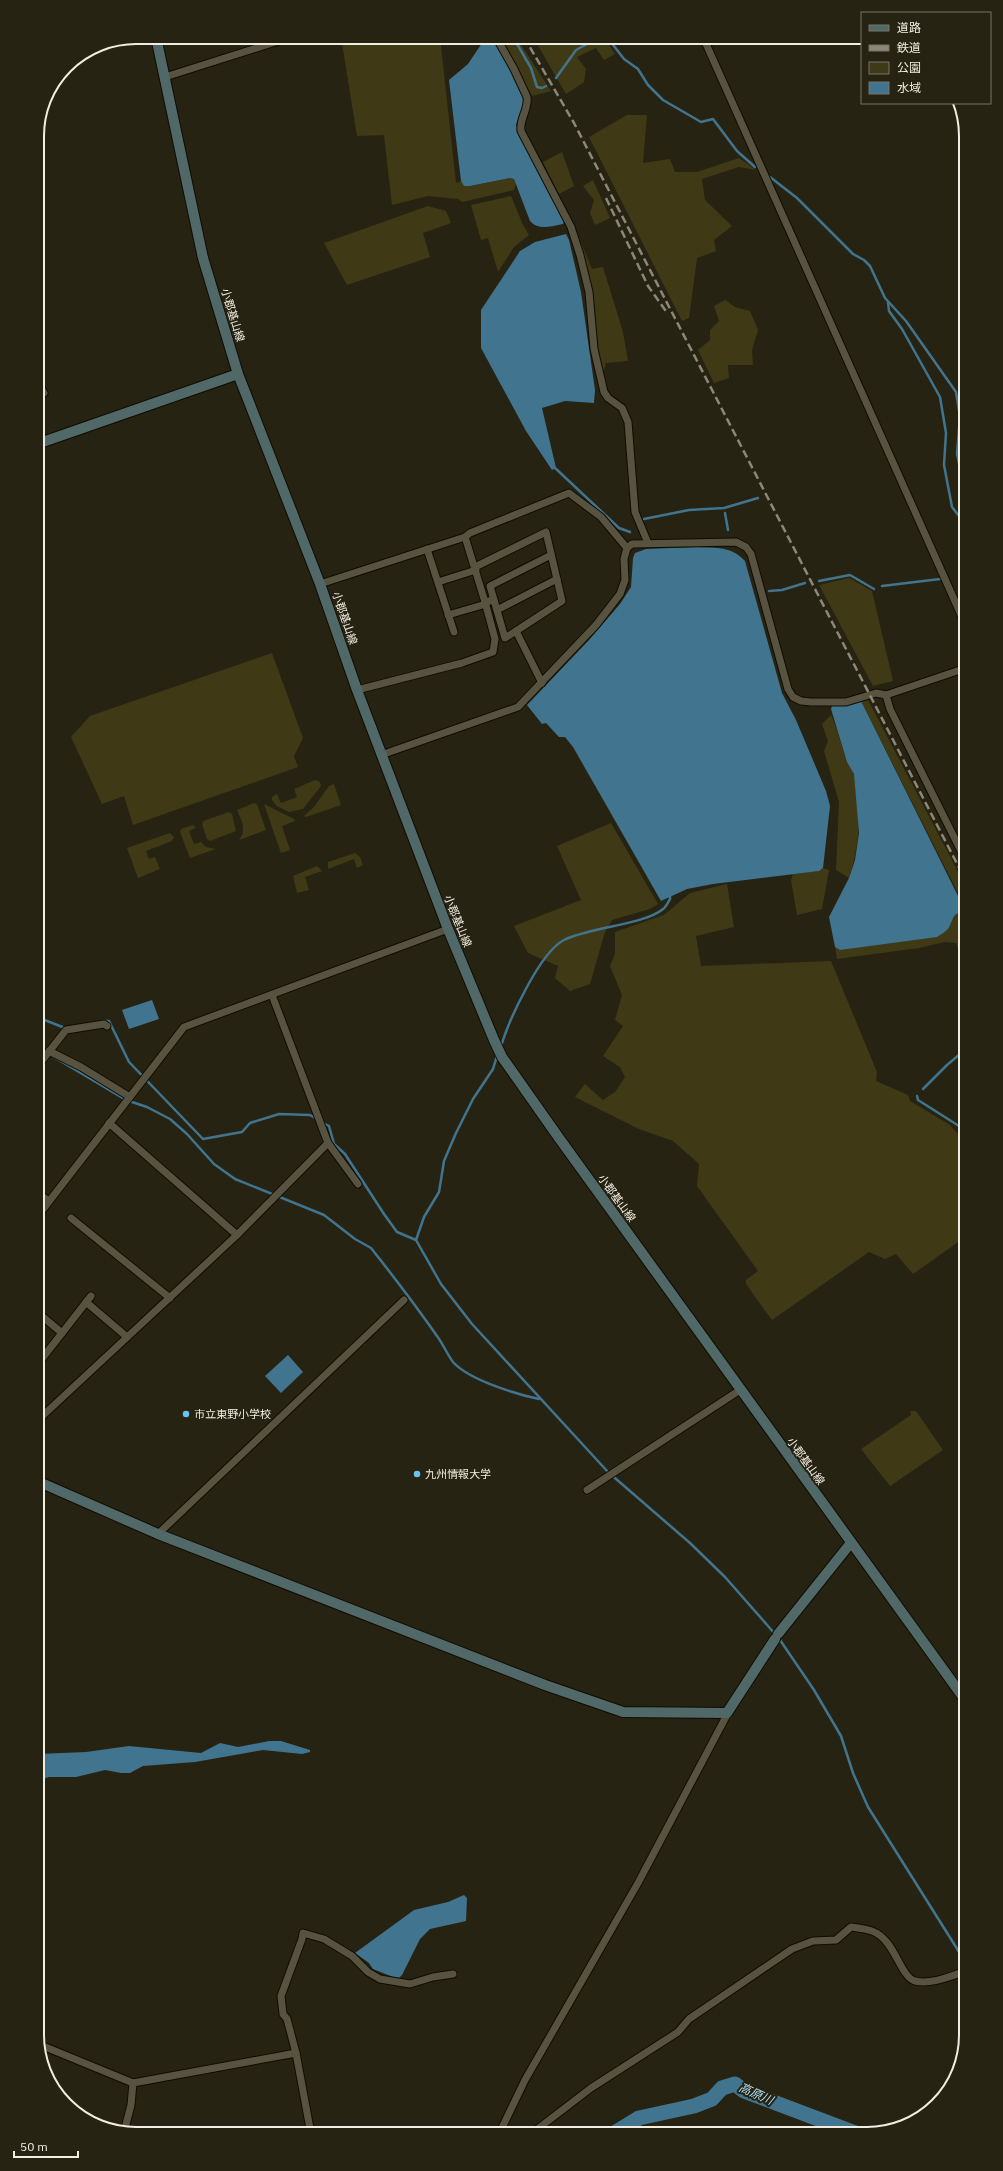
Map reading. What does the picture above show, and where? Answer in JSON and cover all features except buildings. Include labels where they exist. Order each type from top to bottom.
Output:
[{"type":"main road","name":"小郡基山線","points":[[158,44],[203,258],[238,374],[320,584],[381,755],[448,929],[496,1044],[502,1056],[559,1138],[850,1544],[867,1563],[959,1692]]},
{"type":"main road","points":[[44,442],[238,374]]},
{"type":"main road","points":[[44,1484],[158,1534],[545,1685],[623,1712],[727,1713],[777,1636],[850,1544]]},
{"type":"street","points":[[165,77],[269,44]]},
{"type":"street","points":[[500,44],[514,68],[527,97],[528,101],[520,125],[522,131],[571,227],[580,255],[589,292],[594,349],[604,392],[608,398],[622,408],[628,422],[635,512],[648,543]]},
{"type":"street","points":[[706,44],[959,610]]},
{"type":"street","points":[[320,584],[465,537],[470,533],[570,493],[601,517],[627,548]]},
{"type":"street","points":[[438,582],[475,569],[546,532],[562,601],[505,638],[490,586],[551,555]]},
{"type":"street","points":[[357,690],[462,663],[493,652],[496,639],[465,537]]},
{"type":"street","points":[[381,755],[518,707],[596,625],[620,594],[625,580],[624,559],[627,548],[632,544],[736,542],[746,547],[751,554],[788,689],[793,697],[801,701],[846,702],[876,693],[886,695],[959,670]]},
{"type":"street","points":[[427,549],[454,632]]},
{"type":"street","points":[[497,610],[557,579]]},
{"type":"street","points":[[448,615],[494,600]]},
{"type":"street","points":[[516,631],[542,683]]},
{"type":"street","points":[[886,695],[890,709],[959,847]]},
{"type":"street","points":[[44,1208],[184,1027],[448,929]]},
{"type":"street","points":[[272,995],[328,1143],[358,1184]]},
{"type":"street","points":[[44,1058],[66,1030],[104,1024],[107,1026]]},
{"type":"street","points":[[49,1051],[81,1067],[130,1097]]},
{"type":"street","points":[[109,1123],[237,1235]]},
{"type":"street","points":[[44,1414],[237,1235],[328,1143]]},
{"type":"street","points":[[44,1199],[49,1202]]},
{"type":"street","points":[[71,1218],[170,1298]]},
{"type":"street","points":[[44,1356],[91,1296]]},
{"type":"street","points":[[158,1534],[404,1300]]},
{"type":"street","points":[[86,1302],[127,1337]]},
{"type":"street","points":[[44,1318],[62,1333]]},
{"type":"street","points":[[587,1490],[740,1390]]},
{"type":"street","points":[[502,2127],[525,2080],[638,1882],[737,1696]]},
{"type":"street","points":[[540,2127],[586,2092],[678,2032],[689,2019],[792,1949],[804,1944],[836,1940],[851,1927],[874,1931],[891,1946],[899,1958],[905,1974],[915,1981],[942,1979],[959,1973]]},
{"type":"street","points":[[310,2127],[296,2053],[287,2019],[283,2014],[281,1996],[283,1986],[302,1939],[303,1932],[324,1940],[352,1956],[368,1972],[380,1979],[410,1984],[433,1977],[453,1974]]},
{"type":"street","points":[[45,2047],[133,2083],[296,2053]]},
{"type":"street","points":[[125,2126],[131,2105],[133,2083]]},
{"type":"green space","points":[[342,44],[441,44],[456,183],[461,181],[464,186],[470,186],[510,178],[514,179],[516,184],[514,190],[462,202],[458,199],[428,196],[392,205],[384,135],[357,136]]},
{"type":"green space","points":[[503,44],[521,44],[551,91],[532,96]]},
{"type":"green space","points":[[537,44],[609,44],[615,54],[604,60],[596,48],[577,57],[586,69],[584,82],[566,94]]},
{"type":"green space","points":[[627,115],[647,115],[643,163],[670,159],[675,172],[697,172],[739,158],[756,170],[739,167],[702,179],[705,200],[732,226],[714,240],[716,251],[697,258],[689,318],[682,321],[589,137]]},
{"type":"green space","points":[[562,152],[574,186],[559,194],[543,162]]},
{"type":"green space","points":[[593,180],[610,218],[595,225],[590,213],[594,200],[583,186]]},
{"type":"green space","points":[[511,196],[523,225],[529,235],[514,247],[498,272],[488,238],[481,240],[471,205]]},
{"type":"green space","points":[[428,206],[446,211],[451,223],[423,233],[430,257],[347,285],[324,243]]},
{"type":"green space","points":[[578,235],[592,269],[603,267],[623,332],[628,361],[606,363],[603,373],[597,348],[592,292]]},
{"type":"green space","points":[[725,300],[735,307],[750,311],[758,330],[752,350],[753,365],[728,365],[729,378],[714,383],[698,350],[710,340],[710,330],[719,321],[714,306]]},
{"type":"green space","points":[[849,578],[872,591],[893,681],[873,686],[819,585]]},
{"type":"green space","points":[[272,653],[303,738],[294,756],[298,767],[133,825],[124,796],[102,804],[71,737],[90,716]]},
{"type":"green space","points":[[868,700],[959,874],[959,895],[861,701]]},
{"type":"green space","points":[[831,715],[847,761],[853,773],[857,788],[859,814],[858,840],[849,878],[836,870],[839,802],[824,751],[828,741],[822,724]]},
{"type":"green space","points":[[315,780],[320,782],[321,786],[303,809],[289,812],[277,806],[272,800],[272,797],[277,794],[281,803],[297,797],[294,789]]},
{"type":"green space","points":[[334,784],[341,805],[306,817],[304,816],[314,807],[329,786]]},
{"type":"green space","points":[[254,803],[257,804],[266,830],[239,840],[243,829],[237,810]]},
{"type":"green space","points":[[264,804],[294,819],[295,821],[282,826],[290,850],[281,853]]},
{"type":"green space","points":[[229,812],[232,814],[236,831],[210,841],[207,839],[202,824],[203,821]]},
{"type":"green space","points":[[611,823],[658,904],[650,909],[612,920],[605,932],[590,984],[570,991],[555,978],[558,966],[528,953],[514,926],[581,900],[557,846]]},
{"type":"green space","points":[[193,825],[196,828],[189,831],[194,844],[201,842],[206,847],[216,849],[190,858],[180,832],[181,829]]},
{"type":"green space","points":[[170,833],[174,837],[172,841],[146,851],[149,859],[155,857],[160,869],[138,878],[127,848]]},
{"type":"green space","points":[[355,853],[360,857],[363,865],[357,868],[354,859],[328,869],[328,862]]},
{"type":"green space","points":[[317,866],[322,871],[305,877],[309,890],[297,893],[293,876]]},
{"type":"green space","points":[[823,868],[829,870],[822,909],[797,915],[791,880],[793,874],[818,871]]},
{"type":"green space","points":[[727,884],[734,927],[696,936],[701,966],[831,961],[877,1072],[876,1081],[908,1095],[910,1101],[950,1125],[959,1135],[959,1241],[913,1274],[896,1254],[885,1259],[869,1252],[772,1320],[746,1284],[746,1280],[758,1271],[697,1186],[699,1164],[673,1141],[639,1129],[575,1097],[585,1084],[603,1100],[615,1092],[625,1077],[620,1067],[603,1056],[623,1026],[615,1020],[622,995],[610,966],[615,954],[615,932],[664,915],[690,893]]},
{"type":"green space","points":[[959,912],[959,951],[956,943],[945,942],[919,948],[837,959],[835,947],[840,950],[948,928],[951,919]]},
{"type":"green space","points":[[910,1411],[916,1411],[943,1450],[890,1486],[861,1449],[911,1415]]},
{"type":"water","points":[[481,44],[496,44],[514,72],[525,100],[516,125],[564,221],[563,224],[550,227],[541,227],[530,221],[514,179],[510,178],[470,186],[464,186],[461,181],[449,80],[468,64]]},
{"type":"water","points":[[566,234],[569,240],[581,292],[595,390],[594,403],[565,401],[542,408],[556,468],[552,470],[526,431],[481,348],[481,310],[520,251],[535,242]]},
{"type":"water","points":[[697,547],[729,550],[740,556],[745,561],[782,693],[796,720],[826,791],[830,806],[823,868],[819,871],[713,884],[687,889],[661,901],[573,747],[565,737],[559,737],[546,723],[542,724],[527,705],[589,640],[620,604],[631,587],[633,558],[635,553],[646,549]]},
{"type":"water","points":[[861,701],[959,898],[959,913],[955,915],[948,929],[937,937],[840,950],[835,947],[829,917],[849,878],[855,860],[859,833],[854,774],[847,762],[831,709],[832,706],[847,705]]},
{"type":"water","points":[[152,1000],[159,1019],[129,1029],[122,1010]]},
{"type":"water","points":[[288,1355],[303,1372],[281,1393],[265,1376]]},
{"type":"water","points":[[269,1741],[281,1741],[310,1750],[310,1752],[302,1754],[263,1750],[195,1762],[143,1766],[130,1773],[105,1770],[76,1777],[49,1777],[44,1779],[44,1754],[86,1752],[129,1746],[201,1753],[220,1743],[238,1747]]},
{"type":"water","points":[[464,1895],[467,1898],[466,1921],[430,1929],[420,1939],[402,1975],[398,1979],[373,1969],[369,1963],[355,1953],[414,1910],[448,1902]]},
{"type":"waterway","points":[[517,44],[531,68],[537,87],[542,88],[546,86]]},
{"type":"waterway","points":[[556,78],[576,50],[587,44]]},
{"type":"waterway","points":[[612,44],[624,59],[638,69],[648,85],[663,100],[701,122],[713,119],[737,151],[755,167]]},
{"type":"waterway","points":[[770,177],[797,198],[853,254],[864,260],[870,266],[885,298],[906,321],[956,392],[959,410]]},
{"type":"waterway","points":[[888,302],[889,311],[902,329],[940,397],[946,433],[944,465],[952,507],[959,516]]},
{"type":"waterway","points":[[959,429],[957,454],[959,463]]},
{"type":"waterway","points":[[554,467],[619,528],[630,532]]},
{"type":"waterway","points":[[644,519],[689,510],[724,508],[758,498]]},
{"type":"waterway","points":[[725,513],[728,530]]},
{"type":"waterway","points":[[819,581],[850,575],[874,589]]},
{"type":"waterway","points":[[882,586],[940,579]]},
{"type":"waterway","points":[[769,591],[782,590],[805,583]]},
{"type":"waterway","points":[[501,1046],[526,988],[545,958],[555,947],[564,940],[575,936],[643,919],[663,909],[670,899],[670,895]]},
{"type":"waterway","points":[[44,1020],[65,1028]]},
{"type":"waterway","points":[[103,1021],[109,1021],[129,1062],[203,1139],[242,1132],[250,1123],[279,1114],[310,1115],[317,1119]]},
{"type":"waterway","points":[[44,1051],[126,1100],[147,1107],[170,1119],[187,1134],[214,1164],[235,1179],[324,1215],[355,1239],[371,1248],[429,1325],[453,1362],[460,1369],[493,1385],[518,1394],[539,1399]]},
{"type":"waterway","points":[[923,1089],[959,1055]]},
{"type":"waterway","points":[[416,1240],[424,1217],[439,1192],[444,1161],[456,1133],[473,1099],[493,1069],[497,1056]]},
{"type":"waterway","points":[[917,1096],[918,1100],[959,1126]]},
{"type":"waterway","points":[[323,1123],[329,1126],[334,1144],[345,1154],[397,1232],[416,1240],[441,1284],[472,1324],[608,1472],[690,1543],[725,1577],[775,1634]]},
{"type":"waterway","points":[[778,1637],[814,1690],[841,1736],[853,1773],[868,1807],[959,1952]]},
{"type":"waterway","name":"高原川","points":[[624,2127],[639,2118],[694,2106],[712,2099],[722,2088],[735,2084],[744,2091],[839,2127]]},
{"type":"railway","points":[[528,44],[574,123],[959,867]]},
{"type":"railway","points":[[606,198],[648,286],[668,314]]},
{"type":"place","name":"市立東野小学校","points":[[186,1414]]},
{"type":"place","name":"九州情報大学","points":[[417,1474]]}]
